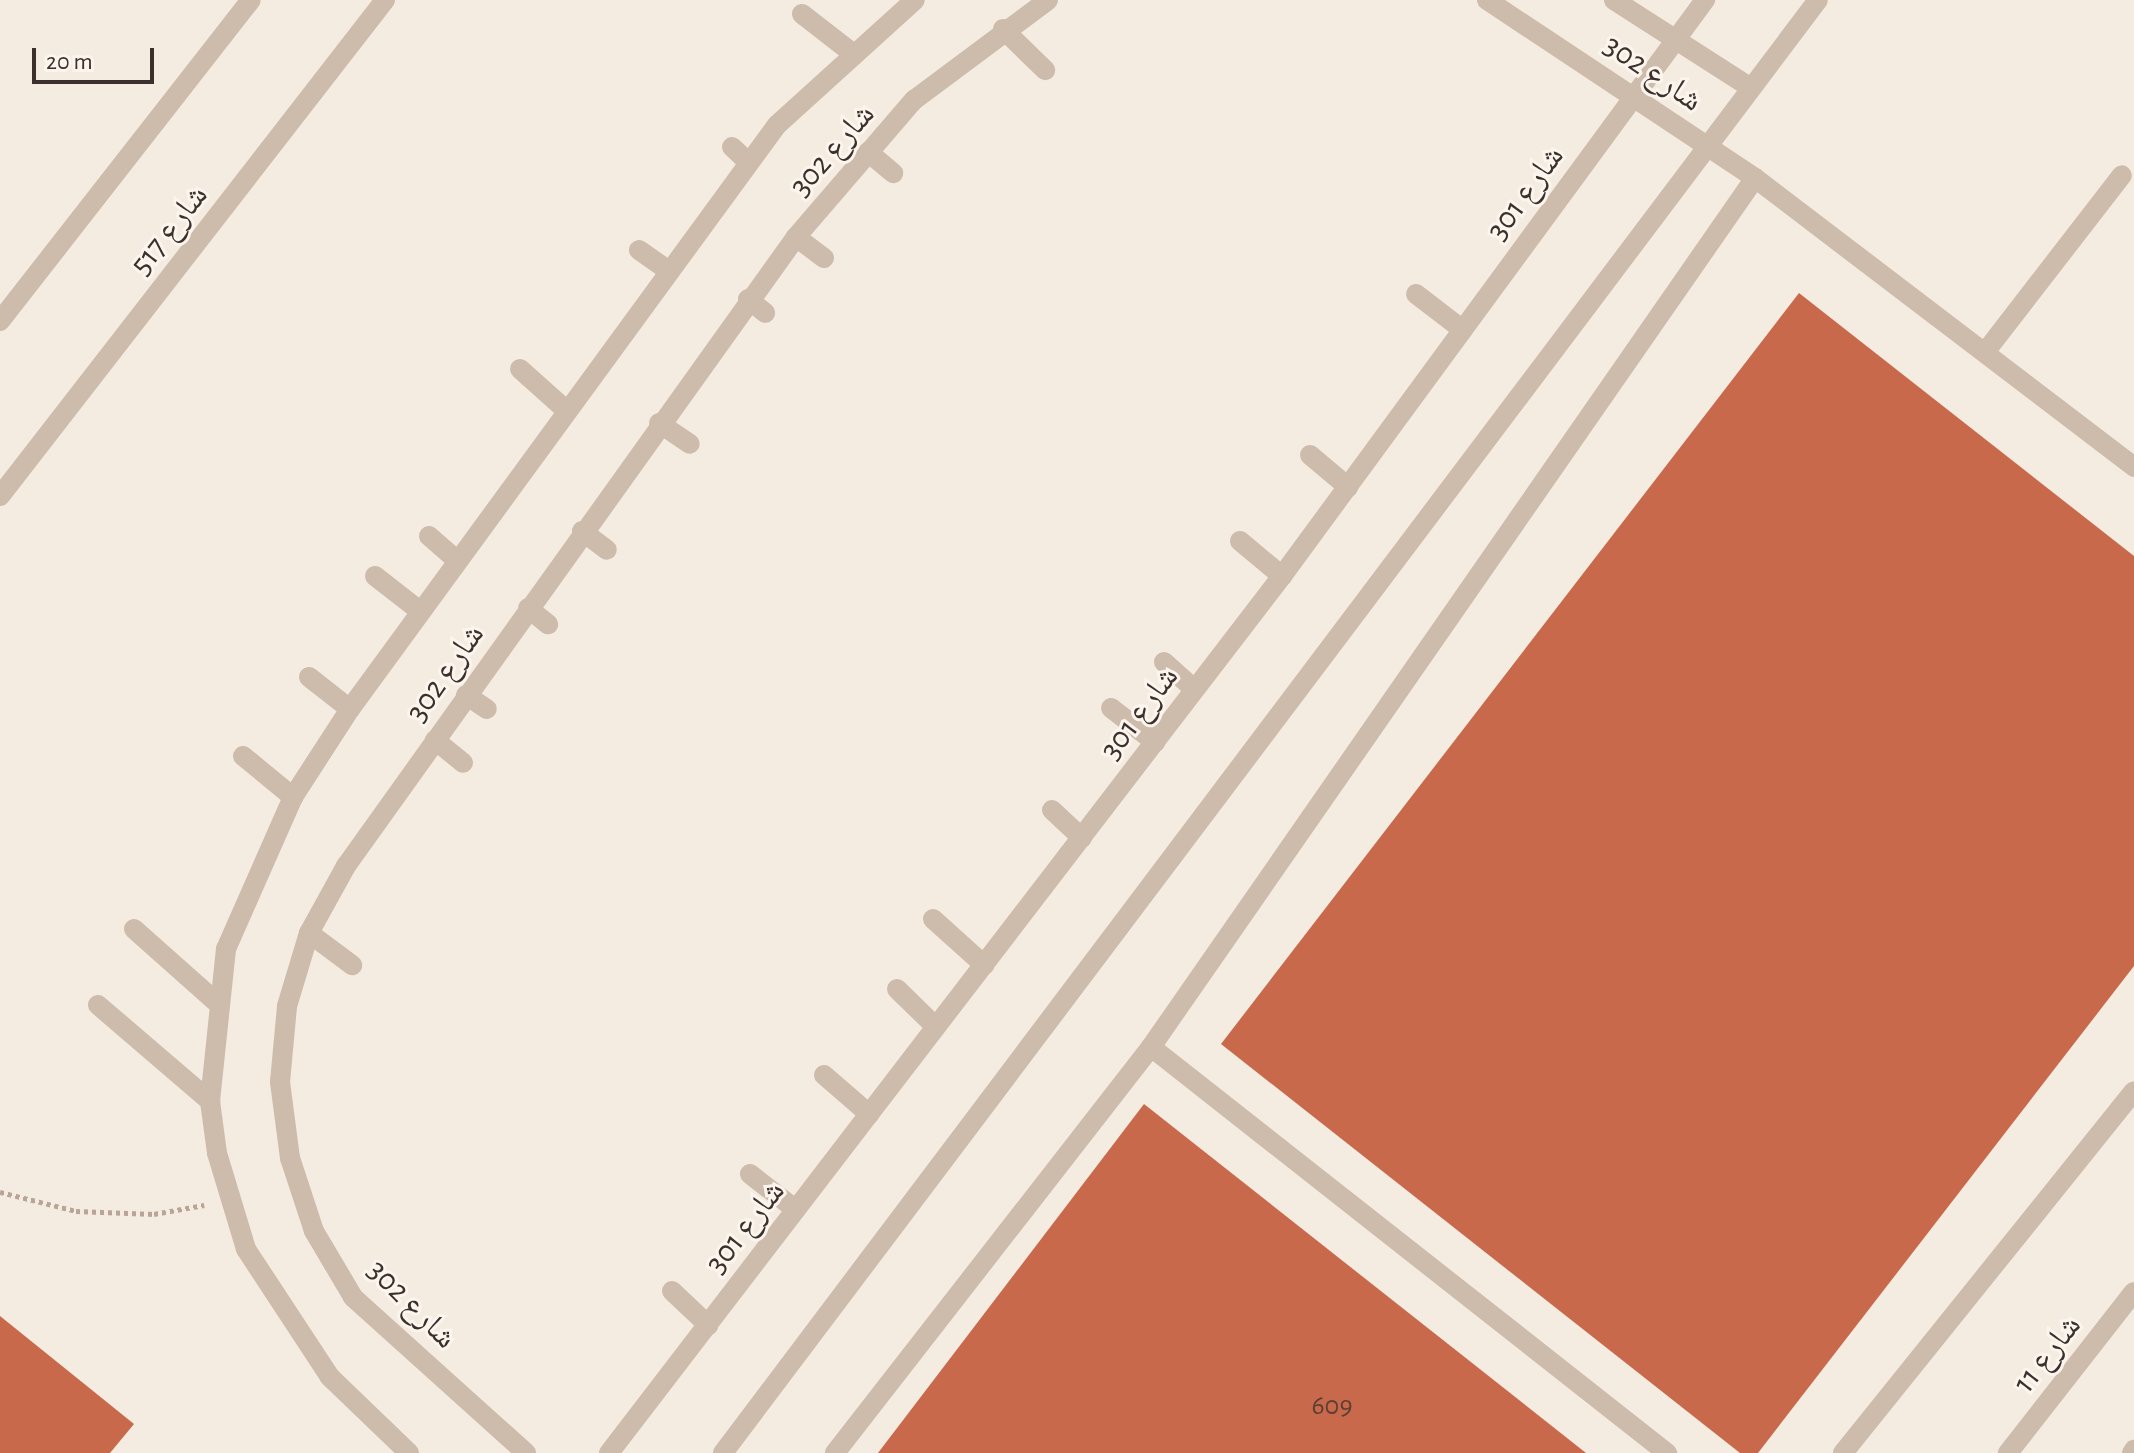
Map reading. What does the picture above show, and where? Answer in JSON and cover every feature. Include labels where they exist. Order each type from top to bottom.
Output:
[{"type":"street","points":[[0,321],[251,0]]},
{"type":"street","name":"شارع 517","points":[[0,496],[385,0]]},
{"type":"street","name":"شارع 302","points":[[409,1453],[330,1377],[246,1249],[230,1201],[210,1101],[215,1001],[252,877],[293,797],[350,709],[749,163],[851,52],[915,0]]},
{"type":"street","name":"شارع 302","points":[[526,1453],[353,1297],[314,1231],[290,1158],[280,1082],[287,1006],[309,933],[346,866],[659,423],[796,237],[914,100],[1003,29],[1048,0]]},
{"type":"street","name":"شارع 302","points":[[1487,0],[1755,178],[1986,351],[2134,467]]},
{"type":"street","name":"شارع 302","points":[[1614,0],[1748,86]]},
{"type":"street","name":"شارع 301","points":[[609,1453],[1282,576],[1705,0]]},
{"type":"street","points":[[723,1453],[1748,86],[1818,0]]},
{"type":"street","points":[[802,14],[851,52]]},
{"type":"street","points":[[1003,29],[1045,70]]},
{"type":"street","points":[[732,147],[749,163]]},
{"type":"street","points":[[868,152],[893,173]]},
{"type":"street","points":[[1986,351],[2122,175]]},
{"type":"street","points":[[835,1453],[1151,1047],[1755,178]]},
{"type":"street","points":[[796,237],[824,258]]},
{"type":"street","points":[[639,250],[669,271]]},
{"type":"street","points":[[1416,294],[1463,330]]},
{"type":"street","points":[[748,299],[765,313]]},
{"type":"street","points":[[520,369],[567,411]]},
{"type":"street","points":[[659,423],[690,444]]},
{"type":"street","points":[[1310,455],[1348,487]]},
{"type":"street","points":[[582,531],[607,550]]},
{"type":"street","points":[[429,536],[458,561]]},
{"type":"street","points":[[1240,541],[1282,576]]},
{"type":"street","points":[[375,576],[421,612]]},
{"type":"street","points":[[528,608],[548,624]]},
{"type":"street","points":[[1164,662],[1194,689]]},
{"type":"street","points":[[309,677],[350,709]]},
{"type":"street","points":[[466,695],[487,709]]},
{"type":"street","points":[[1111,708],[1155,742]]},
{"type":"street","points":[[435,740],[463,763]]},
{"type":"street","points":[[243,756],[293,797]]},
{"type":"street","points":[[1052,810],[1082,838]]},
{"type":"street","points":[[933,919],[984,965]]},
{"type":"street","points":[[134,929],[215,1001]]},
{"type":"street","points":[[309,933],[352,965]]},
{"type":"street","points":[[897,989],[936,1027]]},
{"type":"street","points":[[98,1005],[210,1101]]},
{"type":"street","points":[[1151,1047],[1667,1453]]},
{"type":"street","points":[[824,1075],[869,1114]]},
{"type":"street","points":[[1843,1453],[2134,1091]]},
{"type":"street","points":[[750,1174],[796,1210]]},
{"type":"street","points":[[672,1291],[708,1325]]},
{"type":"street","name":"شارع 11","points":[[2008,1453],[2134,1292]]},
{"type":"path","points":[[0,1192],[76,1211],[123,1213],[230,1201]]},
{"type":"building","points":[[1799,293],[2134,556],[2134,966],[1758,1453],[1740,1453],[1221,1044]]},
{"type":"building","points":[[1144,1104],[1586,1453],[878,1453]]},
{"type":"building","points":[[0,1316],[134,1424],[110,1453],[0,1453]]}]
